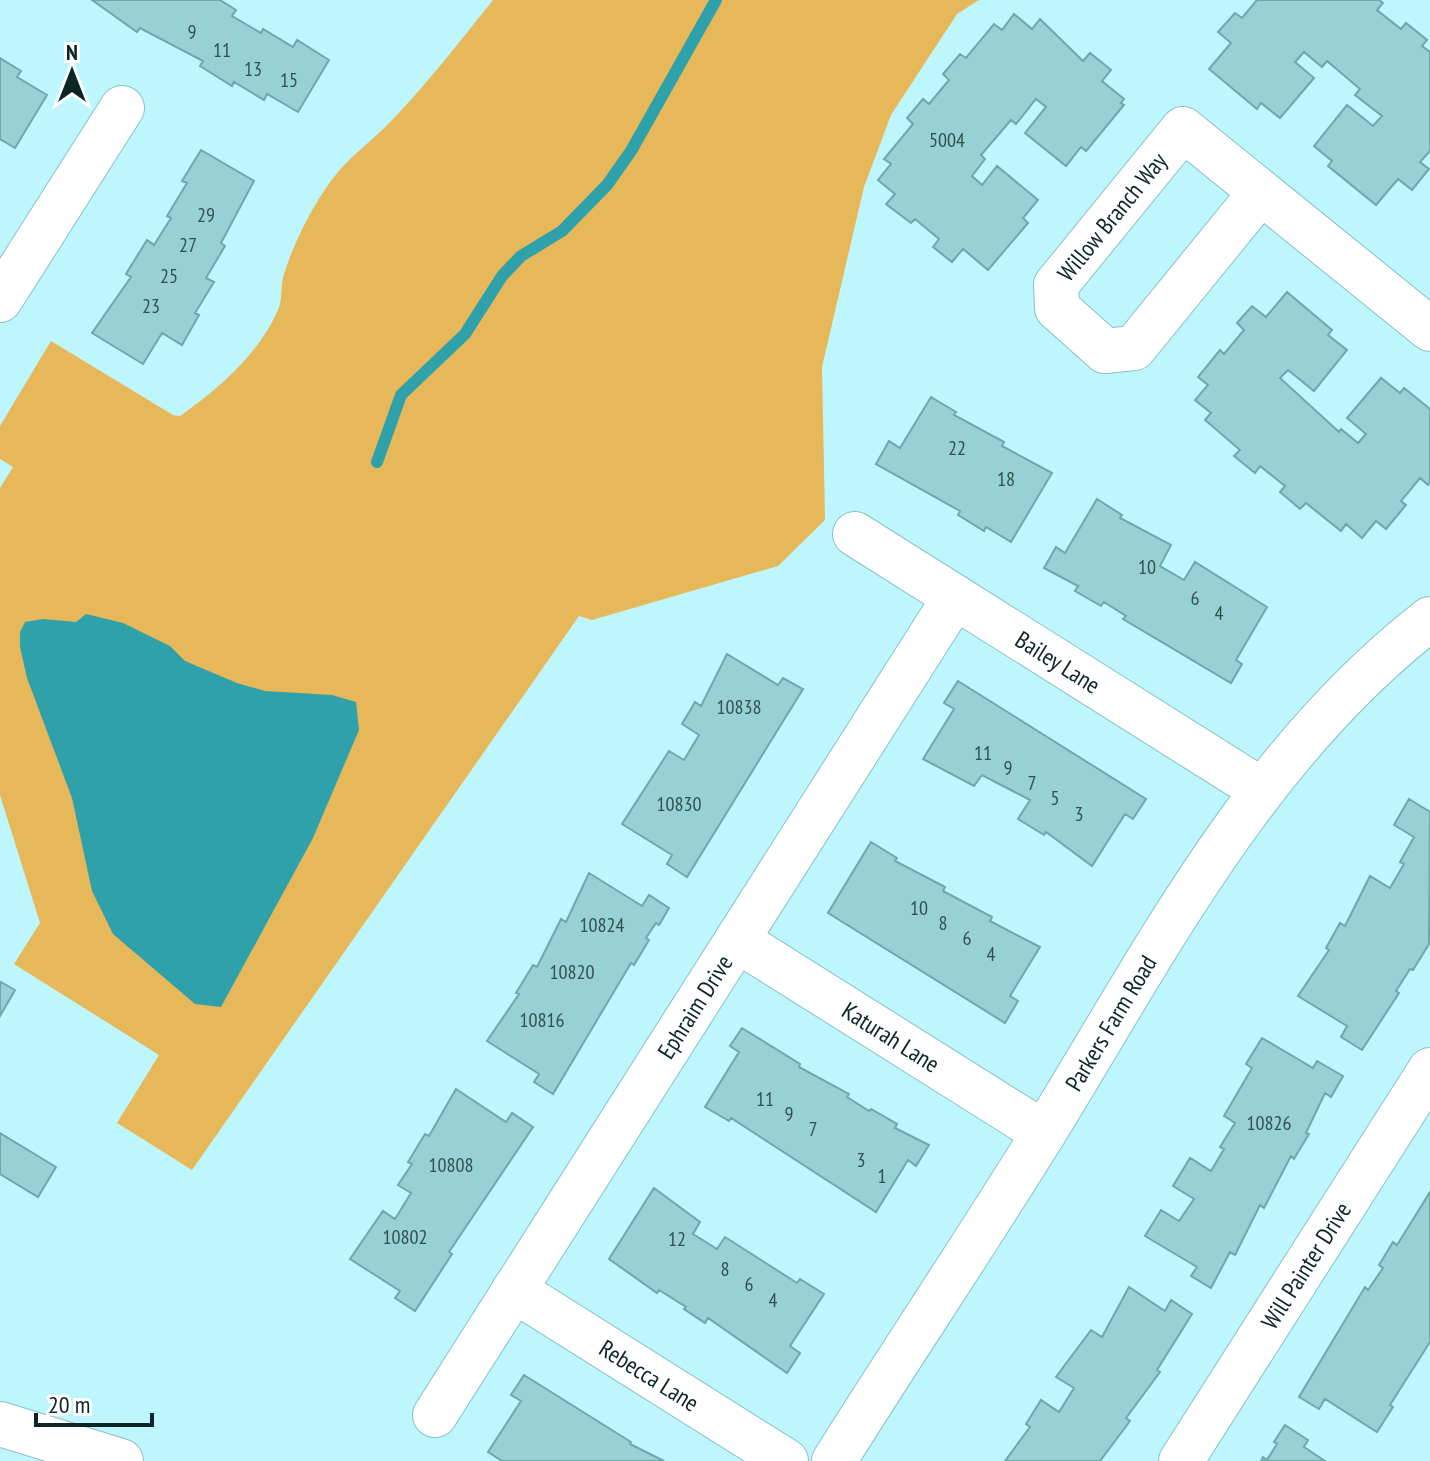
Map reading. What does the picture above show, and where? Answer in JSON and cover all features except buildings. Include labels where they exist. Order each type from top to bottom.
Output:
[{"type":"street","points":[[0,300],[122,108]]},
{"type":"street","name":"Willow Branch Way","points":[[1261,192],[1134,348],[1105,351],[1057,308],[1056,285],[1183,129],[1261,192],[1430,329]]},
{"type":"street","name":"Bailey Lane","points":[[855,534],[1260,789]]},
{"type":"street","name":"Ephraim Drive","points":[[435,1415],[955,597]]},
{"type":"street","name":"Parkers Farm Road","points":[[841,1459],[1213,856],[1260,789],[1376,661],[1430,619]]},
{"type":"street","name":"Katurah Lane","points":[[737,940],[1044,1133]]},
{"type":"street","name":"Will Painter Drive","points":[[1181,1461],[1430,1070]]},
{"type":"street","name":"Rebecca Lane","points":[[514,1290],[786,1461]]},
{"type":"street","points":[[0,1424],[121,1461]]},
{"type":"shaded area","points":[[493,0],[979,0],[957,14],[891,115],[864,187],[822,367],[825,520],[778,566],[592,620],[579,616],[192,1170],[117,1123],[159,1055],[14,964],[40,923],[0,795],[0,488],[13,467],[0,459],[0,426],[51,341],[173,415],[180,416],[223,382],[260,342],[270,326],[280,306],[283,278],[293,250],[330,182],[408,103]]},
{"type":"water","points":[[86,614],[123,623],[170,646],[185,661],[237,683],[265,691],[332,695],[356,702],[359,730],[313,838],[221,1007],[195,1004],[113,934],[92,891],[72,798],[27,678],[20,647],[20,632],[25,622],[43,619],[76,622]]},
{"type":"waterway","points":[[377,462],[401,395],[465,334],[502,276],[521,256],[562,231],[607,185],[631,151],[716,0]]}]
